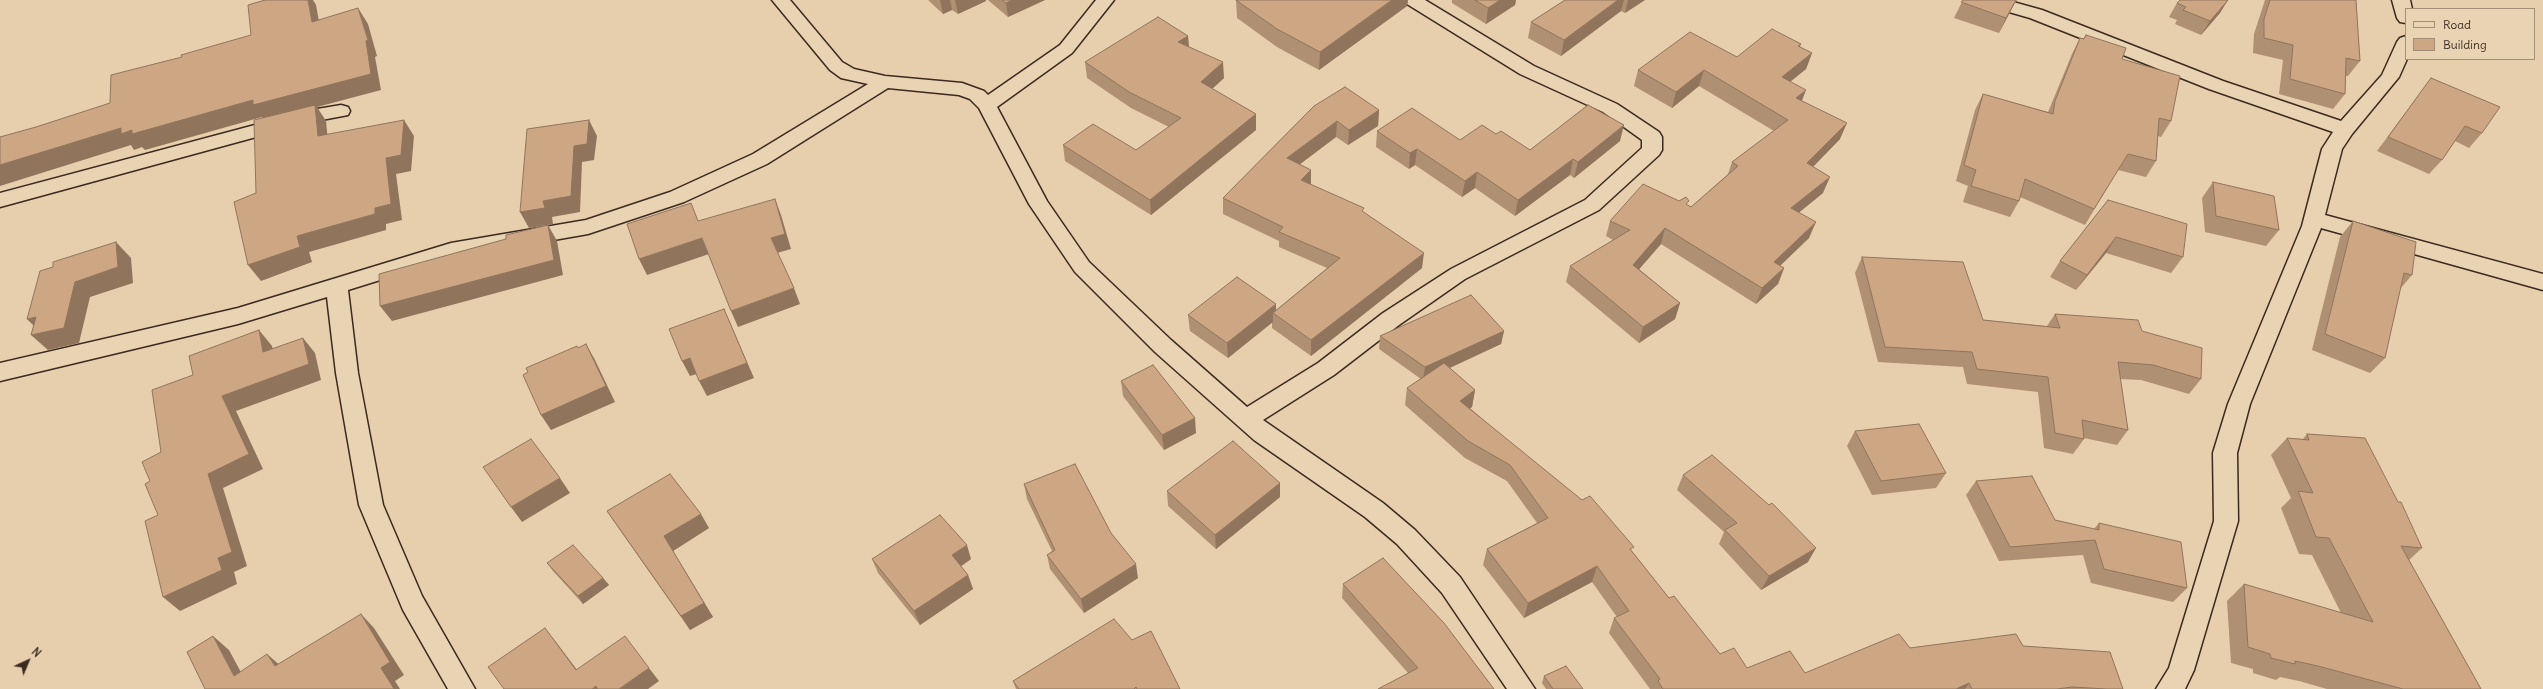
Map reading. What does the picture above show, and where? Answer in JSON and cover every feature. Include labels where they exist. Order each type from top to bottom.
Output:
[{"type":"street","points":[[781,0],[836,66],[848,74],[885,82],[962,89],[977,95],[987,105],[1039,204],[1082,267],[1163,346],[1262,433],[1374,510],[1406,537],[1451,586],[1522,689]]},
{"type":"street","points":[[987,105],[1066,49],[1105,0]]},
{"type":"street","points":[[1246,419],[1326,369],[1391,319],[1458,274],[1592,205],[1652,150],[1652,137],[1610,108],[1527,70],[1413,0]]},
{"type":"street","points":[[1987,0],[2036,14],[2216,85],[2345,129]]},
{"type":"street","points":[[2401,0],[2405,14]]},
{"type":"street","points":[[2177,688],[2181,670],[2226,521],[2225,453],[2239,404],[2314,219],[2332,149],[2345,129],[2390,77],[2405,44]]},
{"type":"street","points":[[0,372],[238,316],[337,288],[374,273],[451,251],[588,227],[677,197],[760,159],[817,126],[885,82]]},
{"type":"street","points":[[0,200],[311,116],[342,111]]},
{"type":"street","points":[[2314,219],[2543,282]]},
{"type":"street","points":[[337,288],[347,373],[371,505],[412,602],[462,689]]},
{"type":"building","points":[[265,0],[308,0],[312,22],[358,8],[368,40],[366,41],[371,74],[253,105],[253,100],[132,134],[132,130],[121,134],[121,128],[0,165],[0,137],[110,103],[111,75],[182,57],[181,55],[251,35],[248,5]]},
{"type":"building","points":[[1002,0],[1012,0],[1006,3]]},
{"type":"building","points":[[1236,0],[1392,0],[1320,52],[1277,29]]},
{"type":"building","points":[[1475,0],[1500,0],[1488,8]]},
{"type":"building","points":[[1565,0],[1618,0],[1564,40],[1531,22]]},
{"type":"building","points":[[1963,0],[2016,0],[2006,18],[1961,2]]},
{"type":"building","points":[[2180,0],[2228,0],[2210,21],[2183,10],[2186,7],[2177,3]]},
{"type":"building","points":[[2270,0],[2356,0],[2360,61],[2346,58],[2345,94],[2290,79],[2293,45],[2264,38],[2264,19]]},
{"type":"building","points":[[1158,17],[1188,36],[1178,42],[1223,62],[1201,82],[1256,114],[1150,200],[1063,145],[1093,124],[1136,150],[1181,118],[1129,92],[1085,62]]},
{"type":"building","points":[[1772,29],[1801,44],[1798,46],[1812,53],[1782,77],[1806,90],[1796,98],[1847,123],[1807,163],[1830,177],[1791,208],[1816,222],[1774,262],[1784,268],[1762,288],[1665,228],[1633,265],[1680,303],[1643,327],[1570,266],[1630,230],[1610,221],[1643,184],[1679,201],[1686,197],[1689,201],[1686,204],[1691,207],[1738,166],[1732,162],[1788,120],[1704,70],[1676,92],[1638,70],[1690,32],[1737,57]]},
{"type":"building","points":[[2086,35],[2126,48],[2122,59],[2180,76],[2171,121],[2159,118],[2156,161],[2128,154],[2094,209],[2025,179],[2019,201],[1971,186],[1976,170],[1964,165],[1983,94],[2053,114],[2055,101],[2080,38],[2084,39]]},
{"type":"building","points":[[2431,78],[2500,107],[2482,133],[2465,126],[2442,160],[2388,137]]},
{"type":"building","points":[[1345,87],[1379,110],[1349,130],[1337,121],[1287,158],[1311,170],[1301,180],[1364,208],[1362,211],[1424,253],[1311,340],[1273,313],[1340,258],[1279,232],[1283,227],[1223,198],[1314,106]]},
{"type":"building","points":[[315,105],[318,136],[404,120],[401,155],[386,158],[391,204],[375,208],[375,214],[297,236],[300,247],[248,265],[234,202],[256,193],[254,120]]},
{"type":"building","points":[[1588,105],[1624,125],[1578,162],[1573,159],[1518,200],[1477,172],[1465,181],[1417,149],[1410,153],[1377,131],[1412,108],[1460,140],[1482,125],[1496,134],[1501,131],[1530,150]]},
{"type":"building","points":[[589,120],[587,144],[574,146],[571,196],[543,201],[545,208],[520,212],[527,129]]},
{"type":"building","points":[[2213,182],[2274,196],[2279,230],[2216,216]]},
{"type":"building","points":[[775,199],[785,234],[771,238],[794,288],[731,311],[702,238],[639,259],[627,224],[691,203],[698,221]]},
{"type":"building","points":[[2108,200],[2187,224],[2183,257],[2116,237],[2087,275],[2060,261]]},
{"type":"building","points":[[2353,221],[2416,242],[2412,275],[2404,273],[2385,358],[2325,334]]},
{"type":"building","points":[[548,225],[554,260],[380,306],[379,274],[506,239],[506,235]]},
{"type":"building","points":[[116,242],[118,267],[75,282],[64,328],[31,335],[36,317],[27,319],[40,271],[53,267],[53,262]]},
{"type":"building","points":[[1862,257],[1963,262],[1983,320],[2060,328],[2055,314],[2138,320],[2142,331],[2202,348],[2201,379],[2153,365],[2118,362],[2128,430],[2082,420],[2084,439],[2055,433],[2048,377],[1977,369],[1972,352],[1885,347]]},
{"type":"building","points":[[1237,277],[1276,304],[1227,343],[1188,315]]},
{"type":"building","points":[[1471,295],[1504,331],[1425,367],[1380,336]]},
{"type":"building","points":[[724,309],[747,363],[699,381],[690,358],[682,361],[669,329]]},
{"type":"building","points":[[259,330],[263,352],[303,338],[309,364],[222,396],[249,454],[208,474],[232,552],[218,558],[222,570],[163,597],[145,521],[158,515],[145,484],[150,481],[142,462],[161,452],[152,390],[193,375],[189,356]]},
{"type":"building","points":[[586,344],[606,386],[541,415],[523,375],[528,372],[526,368],[577,346],[578,348]]},
{"type":"building","points":[[1444,363],[1475,390],[1460,401],[1582,500],[1590,496],[1634,547],[1630,549],[1669,598],[1674,596],[1720,654],[1734,648],[1747,668],[1790,651],[1805,673],[1899,634],[1910,648],[2016,634],[2023,646],[2110,652],[2123,689],[2072,687],[2057,689],[1972,689],[1969,683],[1956,689],[1663,689],[1658,681],[1660,679],[1614,618],[1629,611],[1597,566],[1528,603],[1487,549],[1548,518],[1510,465],[1468,441],[1407,388]]},
{"type":"building","points":[[1153,365],[1195,418],[1162,435],[1121,381]]},
{"type":"building","points":[[1919,424],[1946,473],[1881,481],[1855,431]]},
{"type":"building","points":[[2307,434],[2365,438],[2398,502],[2401,502],[2422,548],[2401,546],[2481,689],[2403,689],[2318,666],[2295,661],[2295,664],[2271,658],[2270,654],[2248,647],[2244,584],[2373,622],[2329,538],[2316,537],[2298,491],[2313,493],[2287,438],[2309,440]]},
{"type":"building","points":[[531,439],[560,478],[511,507],[483,467]]},
{"type":"building","points":[[1233,441],[1280,483],[1215,535],[1167,491]]},
{"type":"building","points":[[1712,455],[1769,505],[1772,503],[1816,548],[1769,576],[1725,530],[1737,523],[1683,475]]},
{"type":"building","points":[[1075,464],[1111,533],[1136,564],[1081,599],[1047,555],[1055,550],[1024,484]]},
{"type":"building","points":[[670,474],[701,514],[664,536],[704,603],[681,616],[607,511]]},
{"type":"building","points":[[2032,476],[2055,520],[2099,530],[2099,523],[2181,542],[2187,588],[2104,569],[2095,540],[2010,547],[1976,481]]},
{"type":"building","points":[[940,515],[967,545],[952,555],[968,575],[914,611],[872,559]]},
{"type":"building","points":[[573,545],[603,578],[578,596],[547,563]]},
{"type":"building","points":[[1383,558],[1444,623],[1494,689],[1378,689],[1418,668],[1343,584]]},
{"type":"building","points":[[361,614],[390,662],[381,668],[394,689],[205,689],[187,652],[213,636],[234,676],[267,654],[275,666]]},
{"type":"building","points":[[1114,619],[1132,640],[1151,631],[1180,689],[1137,689],[1136,687],[1134,689],[1019,689],[1013,681]]},
{"type":"building","points":[[545,628],[576,670],[625,636],[649,668],[619,689],[598,689],[596,686],[592,689],[504,689],[488,667]]},
{"type":"building","points":[[1566,666],[1583,689],[1553,689],[1544,676]]}]
